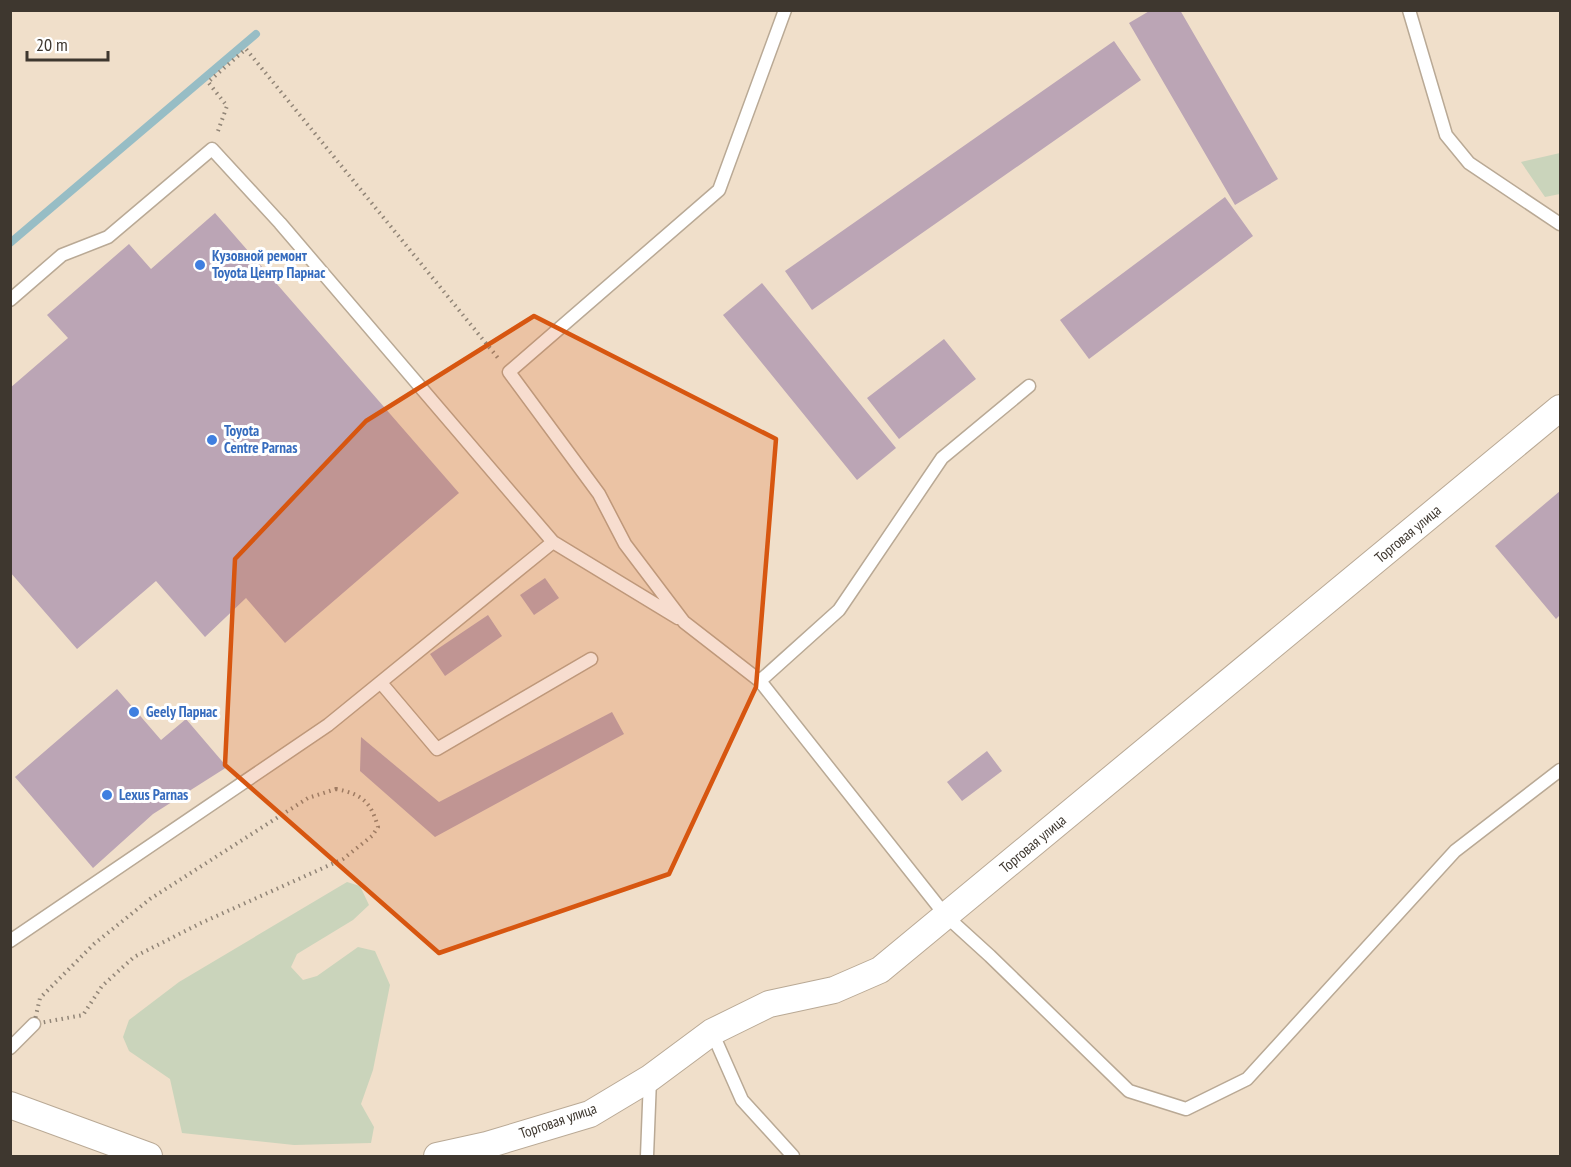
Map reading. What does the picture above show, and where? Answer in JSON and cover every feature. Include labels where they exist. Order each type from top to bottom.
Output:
[{"type":"street","name":"Торговая улица","points":[[437,1156],[487,1145],[590,1113],[650,1077],[712,1032],[769,1004],[834,990],[880,970],[1560,408]]},
{"type":"street","points":[[10,1105],[149,1156]]},
{"type":"lane","points":[[684,622],[625,544],[599,494],[509,372],[718,190],[785,10]]},
{"type":"lane","points":[[1409,10],[1446,135],[1469,162],[1560,224]]},
{"type":"lane","points":[[10,300],[62,255],[108,237],[212,149],[280,223],[553,542],[684,622],[760,681],[946,916],[1129,1091],[1186,1109],[1247,1079],[1455,851],[1560,770]]},
{"type":"lane","points":[[760,681],[839,610],[942,458],[1029,386]]},
{"type":"lane","points":[[10,941],[328,725],[382,684],[553,542]]},
{"type":"lane","points":[[382,684],[436,749],[591,659]]},
{"type":"lane","points":[[10,1048],[34,1024]]},
{"type":"lane","points":[[712,1032],[742,1100],[793,1156]]},
{"type":"lane","points":[[647,1156],[650,1077]]},
{"type":"path","points":[[212,149],[227,106],[208,82],[246,50],[509,372]]},
{"type":"path","points":[[336,789],[355,793],[373,809],[378,827],[372,836],[343,859],[201,923],[134,957],[102,986],[83,1015],[34,1024],[40,998],[94,944],[150,899],[250,834],[309,798],[336,789]]},
{"type":"highlighted area","points":[[534,316],[776,439],[756,687],[669,874],[439,953],[225,765],[235,559],[366,421]]},
{"type":"green space","points":[[1560,153],[1560,194],[1545,197],[1521,162]]},
{"type":"green space","points":[[347,882],[360,886],[369,905],[353,920],[297,954],[291,967],[303,980],[317,976],[358,947],[375,951],[390,985],[373,1070],[361,1104],[374,1127],[371,1143],[294,1145],[182,1133],[170,1079],[129,1051],[123,1037],[129,1020],[179,982]]},
{"type":"building","points":[[1151,10],[1180,10],[1278,179],[1235,205],[1129,23]]},
{"type":"building","points":[[1114,41],[1141,80],[812,310],[785,271]]},
{"type":"building","points":[[1225,197],[1253,236],[1089,359],[1060,320]]},
{"type":"building","name":"Toyota Centre Parnas","points":[[215,213],[459,493],[285,643],[246,598],[205,637],[156,581],[77,649],[10,572],[10,388],[68,338],[47,315],[129,244],[151,269]]},
{"type":"building","points":[[762,283],[896,448],[857,480],[723,315]]},
{"type":"building","points":[[944,339],[976,379],[899,439],[867,398]]},
{"type":"building","points":[[1560,491],[1560,615],[1556,619],[1495,546]]},
{"type":"building","points":[[545,578],[559,598],[534,615],[520,595]]},
{"type":"building","points":[[488,615],[502,636],[445,676],[430,654]]},
{"type":"building","name":"Lexus Parnas","points":[[117,689],[161,740],[186,719],[227,767],[153,814],[93,868],[15,777]]},
{"type":"building","points":[[612,712],[624,734],[435,837],[360,771],[361,737],[439,802]]},
{"type":"building","points":[[987,751],[1002,771],[962,801],[947,782]]},
{"type":"waterway","points":[[10,243],[256,34]]},
{"type":"place","name":"Кузовной ремонт Toyota Центр Парнас","points":[[200,265]]},
{"type":"place","name":"Toyota Centre Parnas","points":[[212,440]]},
{"type":"place","name":"Geely Парнас","points":[[134,712]]},
{"type":"place","name":"Lexus Parnas","points":[[107,795]]}]
